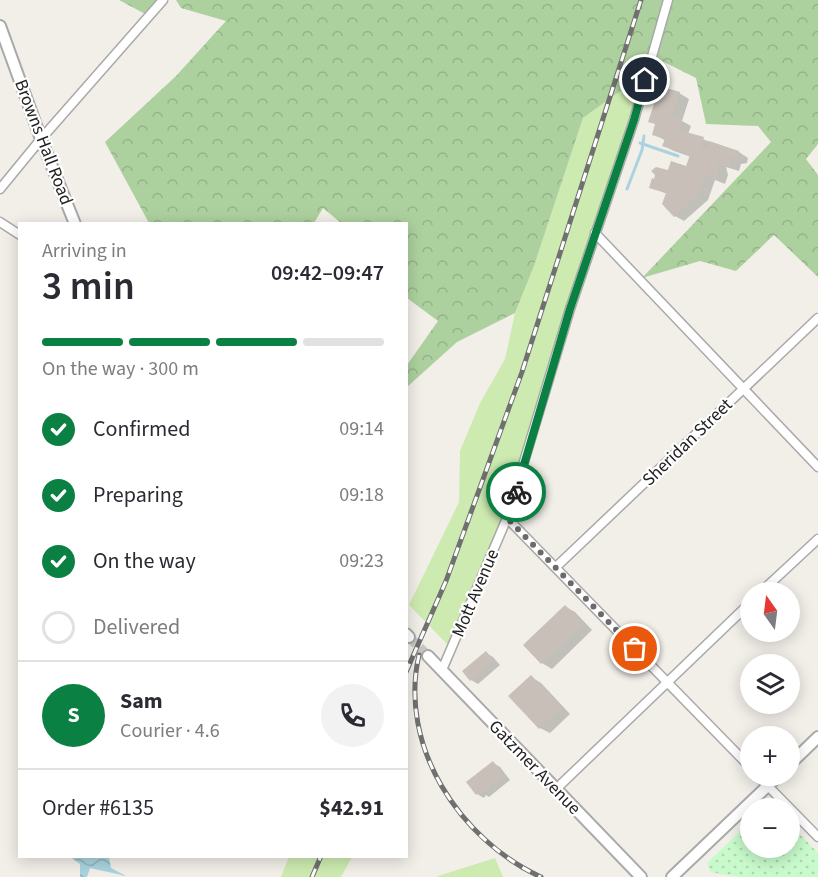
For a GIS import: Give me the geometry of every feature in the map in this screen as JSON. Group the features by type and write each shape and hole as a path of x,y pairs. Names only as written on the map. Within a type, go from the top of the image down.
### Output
{"street":[{"path":"0,189 163,0"},
{"name":"Mott Avenue","path":"442,670 507,518 570,309 634,120 668,0"},
{"name":"Browns Hall Road","path":"0,26 41,140 74,222"},
{"path":"0,222 18,234"},
{"path":"595,233 818,467"},
{"name":"Sheridan Street","path":"556,567 818,318"},
{"path":"507,518 740,757"},
{"path":"772,582 818,538"},
{"path":"556,789 740,613"},
{"name":"Gatzmer Avenue","path":"429,656 641,877"},
{"path":"800,754 818,737"},
{"path":"672,877 767,786"},
{"path":"769,786 818,837"}],"green space":[{"path":"119,0 163,0 149,16"},
{"path":"176,0 818,0 818,144 806,159 818,175 818,277 774,235 736,271 700,261 642,278 771,142 758,126 706,124 696,78 662,61 583,118 534,266 515,313 457,342 408,386 408,364 438,321 408,299 408,222 340,222 323,208 315,222 148,222 105,142 176,76 226,21 181,8"},
{"path":"647,72 505,520 448,645 409,605 459,502 460,451 480,403 505,359 515,313 534,266 583,118"},
{"path":"740,832 740,858 800,858 800,834 818,853 818,877 740,877 710,872 707,863"},
{"path":"288,858 351,858 341,877 281,877"},
{"path":"495,858 503,877 437,877 438,876"}],"water":[{"path":"71,858 109,858 111,868 126,876 90,868 87,877 80,877 80,864"}],"building":[{"path":"660,86 680,92 672,116 682,119 679,130 704,137 701,147 707,149 709,141 739,151 737,158 731,159 729,167 717,163 719,169 715,179 705,176 699,194 674,217 662,204 666,193 649,188 655,175 651,171 656,167 668,170 671,161 686,166 690,155 662,146 665,139 652,135 655,124 648,122"},
{"path":"565,605 584,624 541,664 523,645"},
{"path":"486,651 494,661 470,681 462,671"},
{"path":"531,675 562,708 539,729 508,696"},
{"path":"493,761 504,776 481,794 479,792 476,795 466,782"}],"waterway":[{"path":"627,189 642,150 644,136"},
{"path":"640,143 678,156"}],"tunnel":[{"path":"409,637 428,656"}],"railway":[{"path":"408,667 446,581 522,372 641,0"},
{"path":"419,655 415,689 418,723 427,755 442,786 461,814 485,840 512,861 541,877"},
{"path":"312,877 320,858"}],"way so far":[{"path":"516,492 507,518 635,649"}],"route":[{"path":"516,492 570,309 634,120 645,80"}]}
